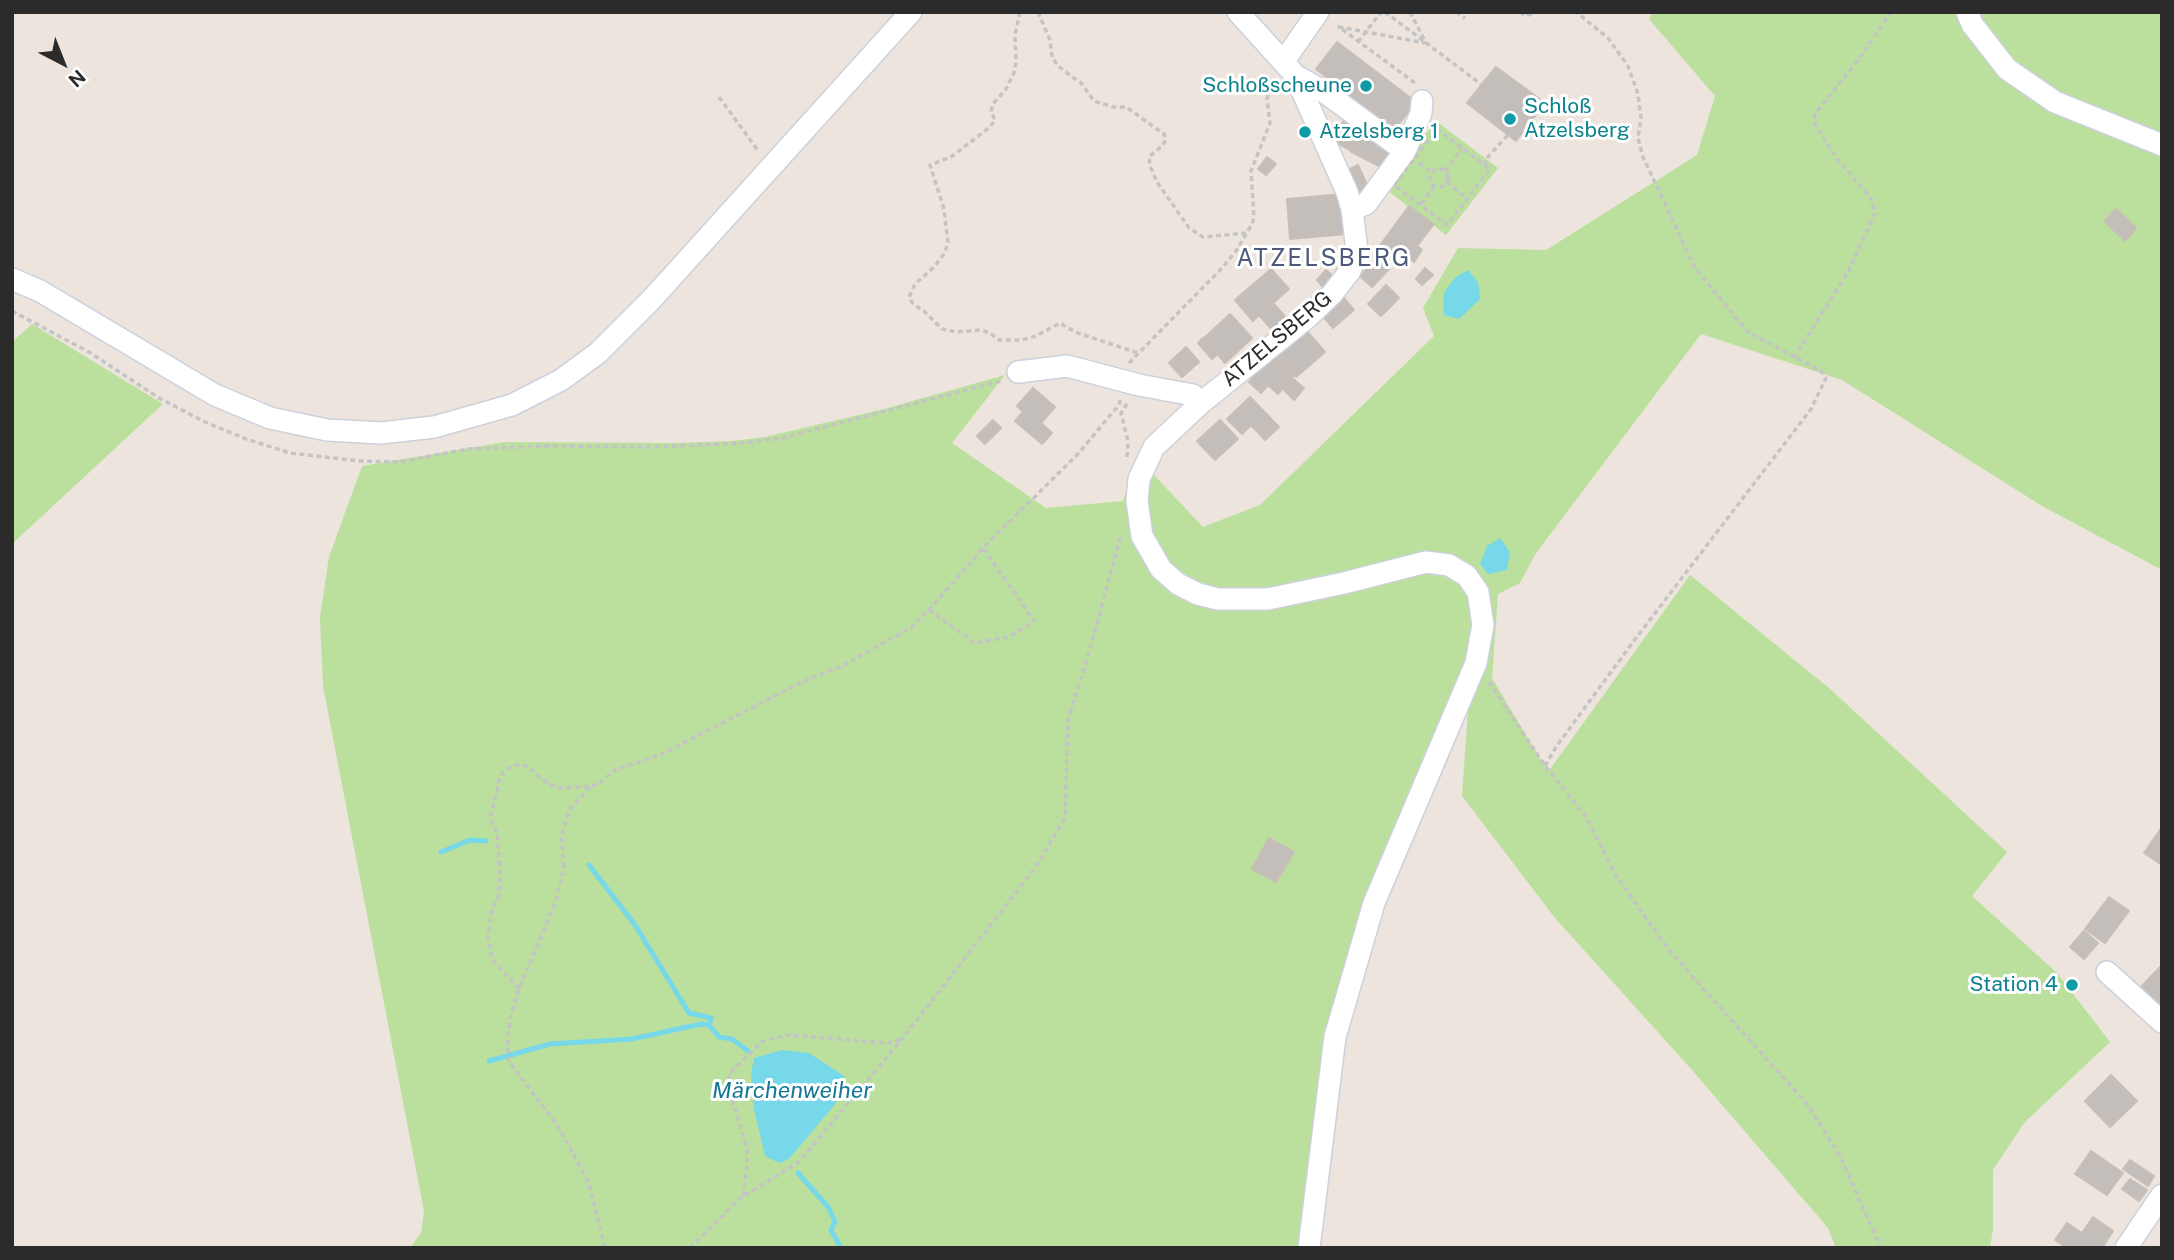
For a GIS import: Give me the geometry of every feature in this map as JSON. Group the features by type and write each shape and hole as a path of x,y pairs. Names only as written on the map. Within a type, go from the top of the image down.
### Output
{"street":[{"path":"12,279 40,290 215,395 270,418 327,430 381,433 434,428 512,405 561,380 598,353 651,300 911,12"},
{"name":"ATZELSBERG","path":"1238,12 1290,68 1352,209 1357,251 1350,271 1332,294 1308,317 1201,403 1154,447 1139,479 1137,501 1142,536 1161,569 1178,584 1218,600 1268,599 1426,562 1449,565 1467,576 1478,592 1483,625 1476,663"},
{"path":"1318,12 1290,68 1405,151"},
{"path":"1967,12 1972,24 2007,69 2055,102 2162,145"},
{"path":"1352,209 1366,204 1405,151 1421,113 1420,93"},
{"path":"1018,372 1067,366 1131,383 1193,395 1201,403"},
{"path":"1309,1248 1335,1037 1374,903 1476,663"},
{"path":"2107,972 2162,1022"},
{"path":"2126,1248 2162,1195"}],"path":[{"path":"1020,12 1015,35 1014,74 993,104 991,111 995,120 990,127 951,157 930,165 944,209 948,243 935,266 915,284 909,298 942,329 956,332 981,330 999,340 1022,340 1036,337 1060,323 1075,332 1138,353"},
{"path":"1038,12 1050,40 1052,57 1058,66 1082,84 1094,101 1113,107 1126,107 1164,134 1166,139 1163,145 1149,157 1150,166 1157,182 1189,228 1203,237 1246,233"},
{"path":"1358,43 1383,12 1482,85"},
{"path":"1410,12 1426,43"},
{"path":"1456,12 1465,18"},
{"path":"1520,12 1525,16 1536,12"},
{"path":"1545,766 1633,642 1811,409 1826,378 1821,371 1748,332 1695,268 1643,157 1638,138 1641,118 1638,94 1628,66 1608,38 1576,12"},
{"path":"1794,358 1849,270 1875,213 1871,198 1838,159 1815,125 1815,114 1859,59 1891,12"},
{"path":"1420,93 1339,27 1426,43"},
{"path":"1127,458 1128,441 1121,413 1131,383 1126,366 1201,292 1236,251 1246,233 1254,217 1251,171 1270,124 1267,99 1271,78 1290,68"},
{"path":"719,97 771,168"},
{"path":"1437,129 1462,148 1490,169 1447,225 1394,185 1437,129"},
{"path":"1485,166 1486,159 1508,135"},
{"path":"1445,171 1462,148"},
{"path":"1436,169 1445,171 1447,182 1443,187 1434,186 1430,181 1432,173 1436,169"},
{"path":"1447,182 1467,199"},
{"path":"1420,205 1434,186"},
{"path":"519,989 492,959 488,935 492,910 499,895 500,871 497,833 490,819 503,772 516,765 527,766 557,788 600,783 613,771 660,755 802,682 842,666 912,626 983,548 1077,455 1119,405 1131,383"},
{"path":"690,1248 742,1198 799,1163 902,1039 1035,869 1065,818 1068,719 1121,541 1121,529"},
{"path":"929,610 975,643 1009,637 1034,621 983,548"},
{"path":"1476,663 1545,766 1587,818 1615,874 1668,949 1807,1104 1839,1154 1881,1248"},
{"path":"591,786 569,810 561,837 564,867 555,901 519,989 511,1015 507,1046 509,1062 558,1126 589,1183 605,1248"},
{"path":"742,1198 747,1148 730,1093 729,1074 763,1041 788,1035 888,1043 902,1039"}],"green space":[{"path":"1653,12 2162,12 2162,570 2042,506 1842,380 1701,334 1536,553 1520,583 1498,594 1492,678 1548,772 1690,575 1829,688 2007,852 1972,896 2057,973 2110,1042 2024,1123 1993,1170 1993,1229 1990,1248 1836,1248 1828,1228 1692,1070 1555,918 1462,796 1468,710 1374,903 1335,1037 1313,1248 410,1248 421,1233 424,1211 323,686 320,617 329,557 362,466 505,442 675,443 765,437 884,409 1005,375 952,443 1046,508 1123,501 1138,458 1203,527 1260,505 1434,336 1423,308 1458,248 1546,250 1697,155 1715,96 1649,19"},
{"path":"1436,121 1498,168 1446,235 1384,188"},
{"path":"32,324 163,404 12,544 12,342"}],"water":[{"path":"1468,270 1478,282 1480,299 1459,319 1444,315 1445,291 1455,278"},
{"path":"1500,538 1510,552 1507,570 1488,574 1480,564 1487,546"},
{"name":"Märchenweiher","path":"782,1050 809,1053 844,1076 846,1091 789,1159 779,1163 765,1156 754,1109 751,1074 754,1058"}],"building":[{"name":"Schloßscheune","path":"1337,42 1416,102 1394,130 1375,115 1372,120 1357,109 1361,104 1316,69"},
{"name":"Schloß Atzelsberg","path":"1496,67 1545,103 1516,141 1467,103"},
{"path":"1347,114 1363,125 1350,150 1339,144 1336,136"},
{"path":"1360,130 1392,147 1381,167 1350,151"},
{"path":"1267,157 1276,164 1266,175 1258,169"},
{"path":"1358,165 1368,187 1357,192 1346,171"},
{"path":"1344,194 1347,234 1290,239 1287,199"},
{"path":"1409,206 1434,224 1417,246 1422,250 1414,262 1409,258 1403,267 1378,248"},
{"path":"2116,209 2136,228 2125,241 2104,221"},
{"path":"1378,257 1390,268 1372,287 1360,276"},
{"path":"1425,268 1433,275 1422,285 1416,279"},
{"path":"1271,269 1289,289 1273,303 1289,321 1275,333 1259,315 1253,321 1235,300"},
{"path":"1326,270 1334,277 1324,288 1317,280"},
{"path":"1386,285 1399,298 1381,316 1368,304"},
{"path":"1342,296 1354,310 1333,328 1321,314"},
{"path":"1230,314 1252,338 1225,363 1204,338"},
{"path":"1305,329 1325,352 1296,377 1276,354"},
{"path":"1203,338 1218,354 1212,359 1198,343"},
{"path":"1186,347 1199,362 1182,377 1169,363"},
{"path":"1273,354 1294,375 1278,394 1268,385 1261,393 1249,382"},
{"path":"1292,378 1304,388 1294,400 1283,389"},
{"path":"1033,388 1055,407 1041,423 1052,433 1042,444 1015,421 1023,412 1017,406"},
{"path":"1250,397 1279,427 1265,440 1251,425 1242,434 1227,419"},
{"path":"993,420 1001,428 985,444 977,436"},
{"path":"1220,420 1238,439 1215,460 1197,441"},
{"path":"2162,827 2162,865 2144,853"},
{"path":"1269,838 1294,852 1276,882 1252,869"},
{"path":"2109,897 2129,911 2105,943 2085,929"},
{"path":"2084,931 2098,943 2084,959 2070,947"},
{"path":"2162,965 2162,1011 2138,990"},
{"path":"2111,1075 2137,1101 2110,1127 2085,1101"},
{"path":"2091,1151 2123,1173 2107,1195 2075,1174"},
{"path":"2130,1160 2154,1176 2148,1186 2123,1169"},
{"path":"2130,1179 2147,1190 2139,1201 2122,1189"},
{"path":"2093,1217 2113,1231 2102,1248 2067,1248 2055,1240 2067,1223 2082,1233"}],"waterway":[{"path":"441,852 470,840 486,841"},
{"path":"589,865 635,925 689,1013 711,1018 709,1025"},
{"path":"489,1061 550,1044 632,1039 701,1024 709,1025 719,1037 732,1039 748,1051"},
{"path":"798,1173 828,1207 835,1221 831,1230 841,1248"}],"place":[{"name":"Schloßscheune","path":"1366,86"},
{"name":"Schloß Atzelsberg","path":"1510,119"},
{"name":"Atzelsberg 1","path":"1305,132"},
{"name":"Station 4","path":"2072,985"}],"district":[{"name":"ATZELSBERG","path":"1324,259"}]}
